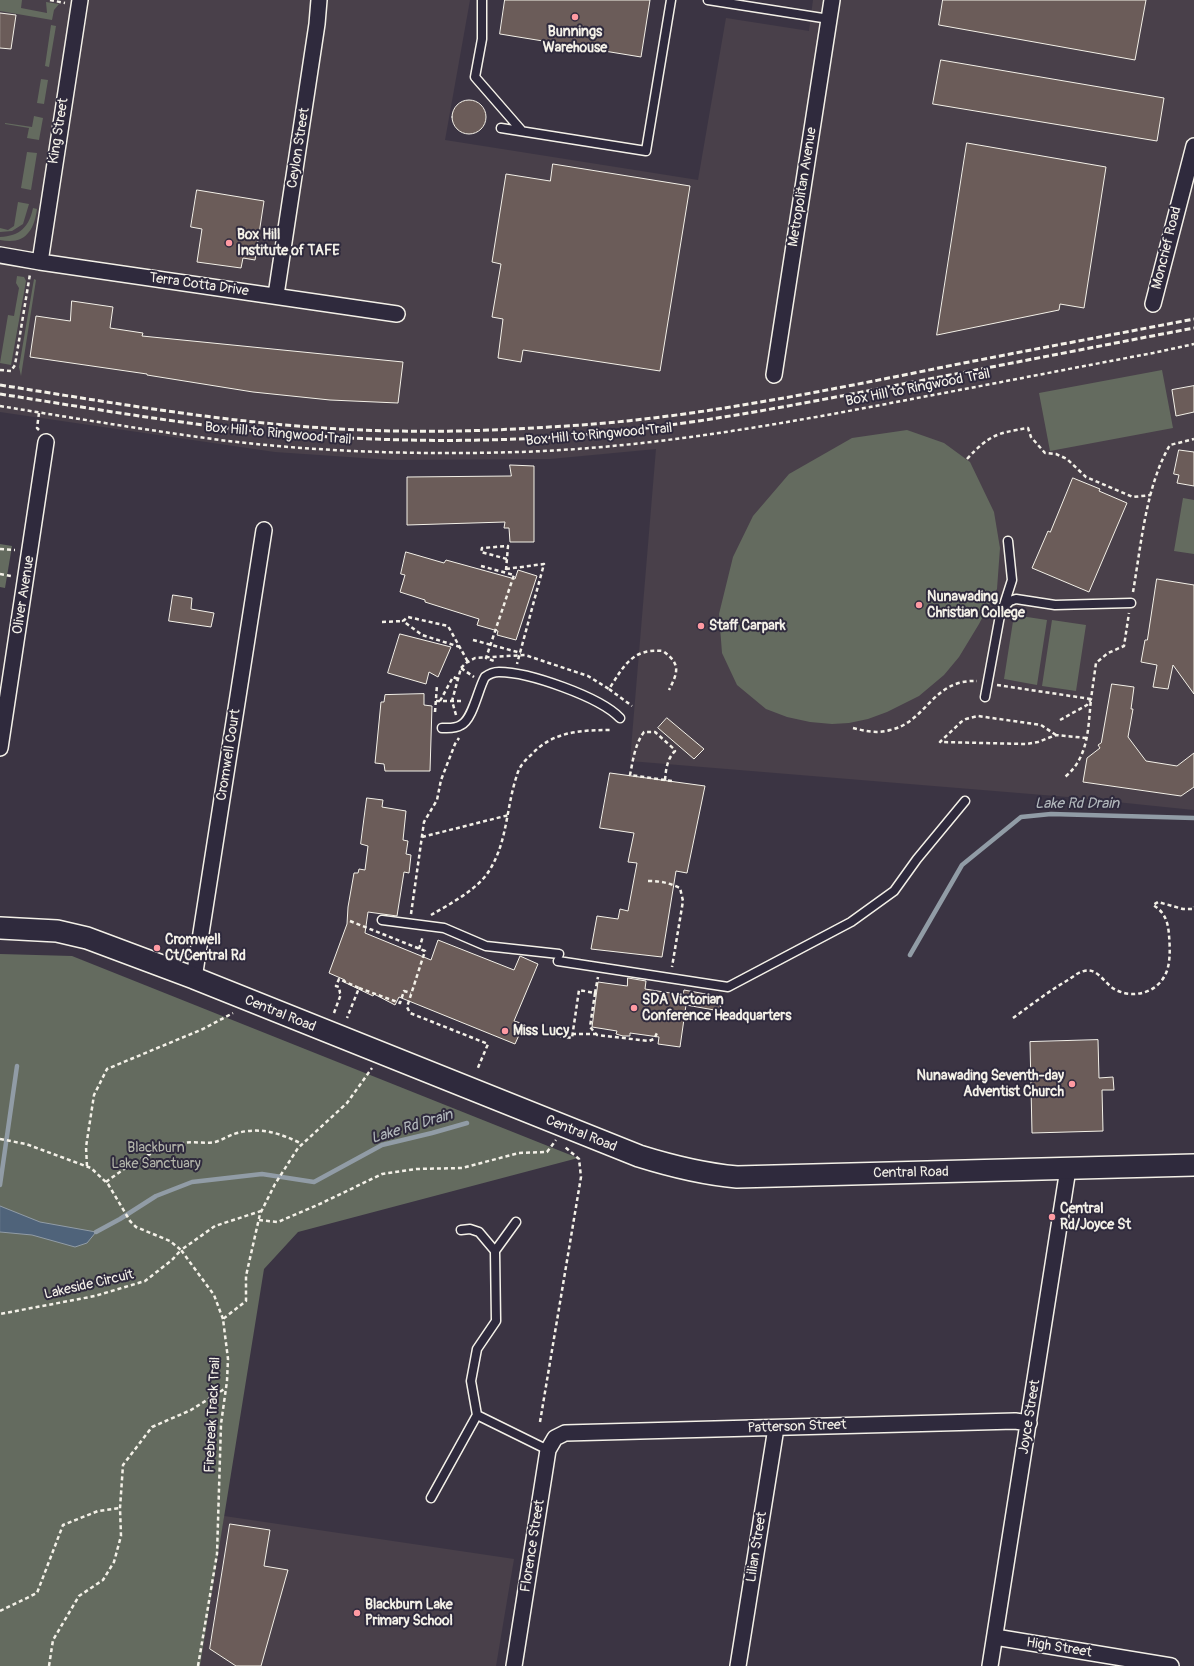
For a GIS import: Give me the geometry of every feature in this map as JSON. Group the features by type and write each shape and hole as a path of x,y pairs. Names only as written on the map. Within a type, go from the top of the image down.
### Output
{"street":[{"name":"Ceylon Street","path":"276,295 317,24 319,0"},
{"name":"Metropolitan Avenue","path":"774,375 832,0"},
{"name":"King Street","path":"36,261 73,2"},
{"name":"Moncrief Road","path":"1153,304 1194,146"},
{"name":"Terra Cotta Drive","path":"0,255 397,314"},
{"name":"Oliver Avenue","path":"0,748 46,442"},
{"name":"Cromwell Court","path":"194,978 264,530"},
{"name":"Central Road","path":"0,928 57,931 87,938 194,978 376,1052 559,1133 677,1167 713,1175 737,1177 1194,1165"},
{"name":"Joyce Street","path":"990,1666 1068,1168"},
{"name":"Patterson Street","path":"548,1450 555,1438 565,1433 1015,1421 1029,1423"},
{"name":"Lilian Street","path":"738,1666 776,1428"},
{"name":"Florence Street","path":"514,1666 548,1450"},
{"name":"High Street","path":"995,1637 1171,1666"}],"lane":[{"path":"482,0 482,39 475,77 522,131"},
{"path":"501,128 646,151 671,0"},
{"path":"708,0 829,19"},
{"path":"985,697 1001,610 1004,606 1012,580 1008,541"},
{"path":"1004,606 1010,601 1016,599 1055,605 1131,603"},
{"path":"442,728 452,728 460,726 464,723 485,677 498,672 521,675 568,689 613,710 620,718"},
{"path":"382,920 444,928 478,944 559,958 599,968 728,987 851,922 894,891 917,859 965,801"},
{"path":"431,1498 477,1415 471,1381 477,1349 496,1321 495,1251 516,1222"},
{"path":"462,1230 470,1229 479,1232 495,1251"},
{"path":"477,1415 548,1450"}],"path":[{"path":"50,0 73,2"},
{"path":"0,370 11,371 15,365 36,261"},
{"name":"Box Hill to Ringwood Trail","path":"0,406 221,440 321,449 395,453 544,451 689,438 756,428 1194,344"},
{"path":"967,459 976,449 993,435 1028,428 1031,437 1045,453 1062,456 1072,463 1086,477 1133,498 1151,495"},
{"path":"1065,776 1080,760 1086,738 1096,663 1108,653 1124,646 1151,495 1163,456 1170,445 1194,439"},
{"path":"506,570 507,560 508,546 482,548 481,552 507,560"},
{"path":"481,566 506,570 544,564 519,654"},
{"path":"487,657 514,575 506,570"},
{"path":"403,621 408,616 448,626 468,662"},
{"path":"382,622 403,621 422,635 460,647"},
{"path":"473,640 525,655 588,676 632,706"},
{"path":"609,689 625,665 632,658 654,650 663,651 676,663 677,671 669,690"},
{"path":"452,701 461,668 468,662 475,658 519,654"},
{"path":"487,657 486,658 501,662"},
{"path":"461,668 481,683"},
{"path":"440,701 453,677 458,679"},
{"path":"853,728 876,732 897,728 912,720 935,696 948,687 969,681 1091,699"},
{"path":"435,712 438,685"},
{"path":"1060,720 1087,705 1091,699"},
{"path":"436,701 474,701"},
{"path":"1056,735 1041,725 978,716 961,722 940,742 1026,744 1038,742 1056,735 1086,738"},
{"path":"460,726 464,733 455,744 441,780 437,800 424,822 411,915 428,917 447,906 482,880 490,870 506,831 517,773 525,760 537,748 550,739 562,734 586,730 612,730"},
{"path":"665,780 666,765 670,756 675,751 655,732 644,732 635,750 630,775 665,780 672,780"},
{"path":"422,837 509,815"},
{"path":"648,881 668,882 680,888 682,893 683,901 670,978"},
{"path":"1013,1018 1059,985 1082,971 1089,969 1114,989 1126,994 1144,993 1155,987 1164,977 1169,959 1170,940 1165,916 1153,905 1158,902 1183,909 1192,909 1194,907"},
{"path":"419,949 428,917"},
{"path":"350,921 425,951 407,1007 410,1014 488,1044 477,1070"},
{"path":"597,1035 590,1027 599,968"},
{"path":"334,1013 342,994 340,993 339,987 336,986 339,980 400,1003 404,991 411,993"},
{"path":"347,1018 359,988"},
{"path":"546,1034 572,1038 579,990 595,993"},
{"path":"87,1166 86,1147 94,1095 108,1068 203,1029 233,1012 242,998"},
{"path":"572,1034 597,1035 649,1041 654,1039 657,1033"},
{"path":"223,1319 246,1302 246,1276 259,1220 275,1184 290,1159 302,1144 347,1103 372,1068 376,1052"},
{"path":"106,1182 135,1162 171,1145 188,1142 214,1142 245,1131 269,1131 302,1144"},
{"path":"259,1220 278,1222 322,1204 382,1174 416,1168 462,1168 519,1153 546,1152 559,1133 579,1159 581,1177 540,1422"},
{"path":"1,1139 26,1144 87,1166 96,1172 106,1182 130,1221 136,1227 170,1241 181,1250"},
{"name":"Lakeside Circuit","path":"0,1314 96,1296 146,1281 172,1260 181,1250 215,1226 262,1211"},
{"name":"Firebreak Track Trail","path":"181,1250 214,1295 223,1319 228,1358 221,1424 217,1554 198,1666"},
{"path":"49,1666 53,1640 79,1596 103,1580 114,1562 121,1536 120,1508 123,1465 152,1427 191,1410 226,1388"},
{"path":"0,1610 37,1594 63,1525 98,1511 120,1508"}],"shaded area":[{"path":"0,0 470,0 445,140 698,180 726,18 809,31 813,0 1194,0 1194,810 1068,797 630,761 656,449 550,459 393,460 275,452 0,412"},
{"name":"Blackburn Lake Primary School","path":"224,1516 514,1559 496,1666 200,1666"}],"green space":[{"path":"0,0 22,0 21,8 47,13 46,2 59,4 54,10 52,20 0,11"},
{"path":"51,25 56,26 49,67 45,66"},
{"path":"41,79 48,80 44,104 37,103"},
{"path":"34,116 43,118 39,140 27,138 29,128 5,124 32,127"},
{"path":"27,152 37,153 31,190 21,188"},
{"path":"18,202 29,204 23,224 12,231 0,232 0,228 8,230 14,226"},
{"path":"33,208 37,209 36,217 31,230 27,235 16,240 0,240 0,237 13,235 22,229 29,220"},
{"path":"17,276 24,277 26,281 11,365 0,363 8,315 14,316 19,288 16,283"},
{"path":"34,279 36,280 21,376 19,367"},
{"path":"1162,370 1173,428 1050,451 1039,393"},
{"path":"907,430 944,443 970,462 994,512 1000,548 997,589 979,624 959,657 944,675 919,696 887,712 868,719 849,723 832,724 810,722 787,717 766,709 737,685 722,653 719,614 733,557 753,516 789,474 852,438"},
{"path":"1183,498 1194,500 1194,554 1174,551"},
{"path":"0,544 12,546 5,588 0,587"},
{"path":"1014,615 1047,620 1037,685 1004,679"},
{"path":"1052,620 1086,625 1076,691 1042,686"},
{"name":"Blackburn Lake Sanctuary","path":"0,954 72,956 578,1158 298,1232 264,1269 200,1666 0,1666"}],"water":[{"path":"0,1206 40,1222 96,1232 87,1243 75,1247 32,1235 0,1232"}],"building":[{"name":"Bunnings Warehouse","path":"505,0 650,0 641,57 500,34"},
{"path":"943,0 1146,0 1135,60 939,25"},
{"path":"0,13 16,15 11,49 0,48"},
{"path":"941,60 1164,98 1157,141 933,104"},
{"path":"469,100 481,105 486,117 481,129 469,134 457,129 452,117 457,105"},
{"path":"967,143 1106,167 1084,308 1060,304 1059,310 937,335"},
{"path":"553,164 690,186 660,371 523,350 521,362 498,358 503,319 492,317 501,264 492,262 506,174 550,181"},
{"name":"Box Hill Institute of TAFE","path":"197,190 264,201 255,260 243,258 241,268 197,262 202,229 191,227"},
{"path":"72,301 113,307 110,328 143,333 142,336 403,362 398,403 330,400 253,392 147,374 30,357 36,316 70,321"},
{"path":"1194,386 1194,412 1176,416 1172,390"},
{"path":"1179,450 1194,452 1194,486 1177,483 1179,475 1174,474"},
{"path":"510,465 534,466 534,542 510,542 509,528 504,528 505,522 407,525 407,477 511,476"},
{"path":"1073,478 1100,489 1099,491 1127,503 1089,592 1032,568 1048,531 1050,532"},
{"path":"406,552 444,563 446,560 515,579 518,570 537,576 516,640 497,635 498,631 477,625 479,619 425,602 425,600 400,592 405,575 401,574"},
{"path":"1157,579 1194,585 1194,694 1173,665 1168,689 1153,687 1157,665 1141,662 1145,640 1147,640"},
{"path":"173,595 192,598 191,609 214,613 211,627 169,621"},
{"path":"400,634 451,647 438,677 429,672 426,684 388,673"},
{"path":"1112,684 1134,687 1131,709 1133,709 1128,737 1146,761 1177,766 1194,753 1194,787 1181,796 1083,782 1087,758 1100,748 1098,745 1101,743"},
{"path":"424,694 424,705 432,706 430,771 385,771 384,764 375,763 381,702 384,702 385,695"},
{"path":"667,718 704,749 694,759 658,728"},
{"path":"610,773 705,786 687,873 676,871 662,957 591,949 597,916 618,919 620,909 628,911 637,863 628,862 634,833 600,828"},
{"path":"367,798 383,800 382,807 406,811 403,840 408,841 406,854 411,855 409,873 404,872 397,916 368,912 365,933 431,960 438,940 514,970 520,956 538,964 514,1021 524,1024 515,1044 399,997 395,1005 374,994 373,996 344,982 345,980 329,973 347,924 348,907 354,873 358,873 359,869 365,870 368,846 361,844"},
{"name":"SDA Victorian Conference Headquarters","path":"628,978 646,981 645,989 683,995 684,990 722,997 720,1011 686,1005 680,1047 658,1044 659,1037 630,1033 630,1036 623,1036 616,1034 617,1031 592,1027 598,982 627,986"},
{"name":"Nunawading Seventh-day Adventist Church","path":"1098,1040 1099,1078 1113,1077 1114,1090 1102,1090 1103,1131 1032,1133 1030,1042"},
{"path":"230,1524 270,1530 264,1566 288,1570 261,1666 236,1666 210,1649"}],"waterway":[{"name":"Lake Rd Drain","path":"910,955 962,865 1021,817 1051,814 1194,818"},
{"path":"0,1185 17,1066"},
{"name":"Lake Rd Drain","path":"96,1232 120,1219 156,1196 192,1182 262,1174 314,1182 382,1145 467,1123"}],"railway":[{"path":"0,385 202,416 284,425 352,430 408,431 521,429 595,424 687,414 732,407 823,391 1194,319"},
{"path":"0,394 114,412 228,428 269,432 391,440 473,440 555,437 644,428 732,416 1194,328"}],"place":[{"name":"Bunnings Warehouse","path":"575,17"},
{"name":"Box Hill Institute of TAFE","path":"229,243"},
{"name":"Nunawading Christian College","path":"919,605"},
{"name":"Staff Carpark","path":"701,626"},
{"name":"Cromwell Ct/Central Rd","path":"157,948"},
{"name":"SDA Victorian Conference Headquarters","path":"634,1008"},
{"name":"Miss Lucy","path":"505,1031"},
{"name":"Nunawading Seventh-day Adventist Church","path":"1072,1084"},
{"name":"Central Rd/Joyce St","path":"1052,1217"},
{"name":"Blackburn Lake Primary School","path":"357,1613"}]}
